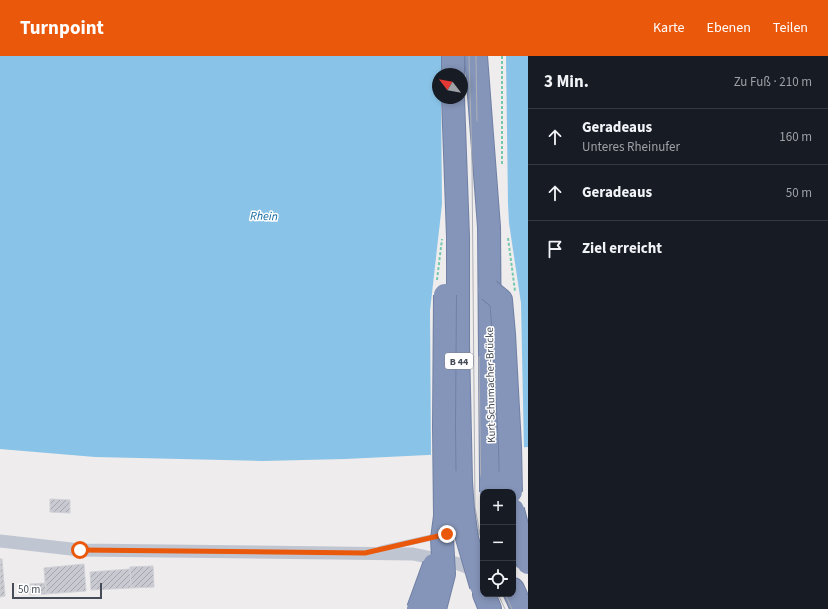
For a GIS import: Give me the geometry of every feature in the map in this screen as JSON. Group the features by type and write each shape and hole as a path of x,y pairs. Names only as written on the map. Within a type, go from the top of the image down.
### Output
{"highway":[{"path":"453,56 453,68"},
{"name":"Kurt-Schumacher-Brücke","path":"476,56 489,227 491,486"},
{"name":"B 44","path":"453,104 458,240 460,428 463,510 467,538 480,583"},
{"path":"418,609 430,578 442,539 445,516 445,294 448,271 458,240"},
{"path":"489,290 501,300 504,334 511,489"},
{"path":"516,522 528,563"},
{"path":"435,609 444,574 442,539"},
{"path":"516,595 522,609"},
{"name":"B 44","path":"485,597 490,609"}],"street":[{"path":"0,541 80,550 413,554 456,563 480,573"},
{"path":"516,589 528,592"}],"lane":[{"path":"516,532 528,531"},
{"path":"365,553 447,534 480,532"}],"path":[{"path":"502,56 502,173"},
{"path":"507,232 508,238"}],"water":[{"name":"Rhein","path":"0,56 528,56 528,447 428,455 262,461 95,457 0,449"}],"pier":[{"path":"441,56 506,56 508,204 509,223 521,303 524,450 431,457 430,311 442,204 441,104 468,104 468,68 441,68"}],"building":[{"path":"50,499 70,500 70,513 50,512"},
{"path":"0,559 2,559 5,596 0,597"},
{"path":"84,564 86,591 46,594 44,568"},
{"path":"153,566 154,587 131,588 130,567"},
{"path":"130,569 131,588 91,590 90,572"},
{"path":"46,583 46,594 30,595 30,584"}],"tram line":[{"path":"469,56 472,163 475,507 480,534"},
{"path":"476,56 477,121"},
{"path":"479,357 481,489"},
{"path":"499,597 505,609"},
{"path":"506,597 512,609"}],"route":[{"path":"80,550 365,553 447,534"}]}
